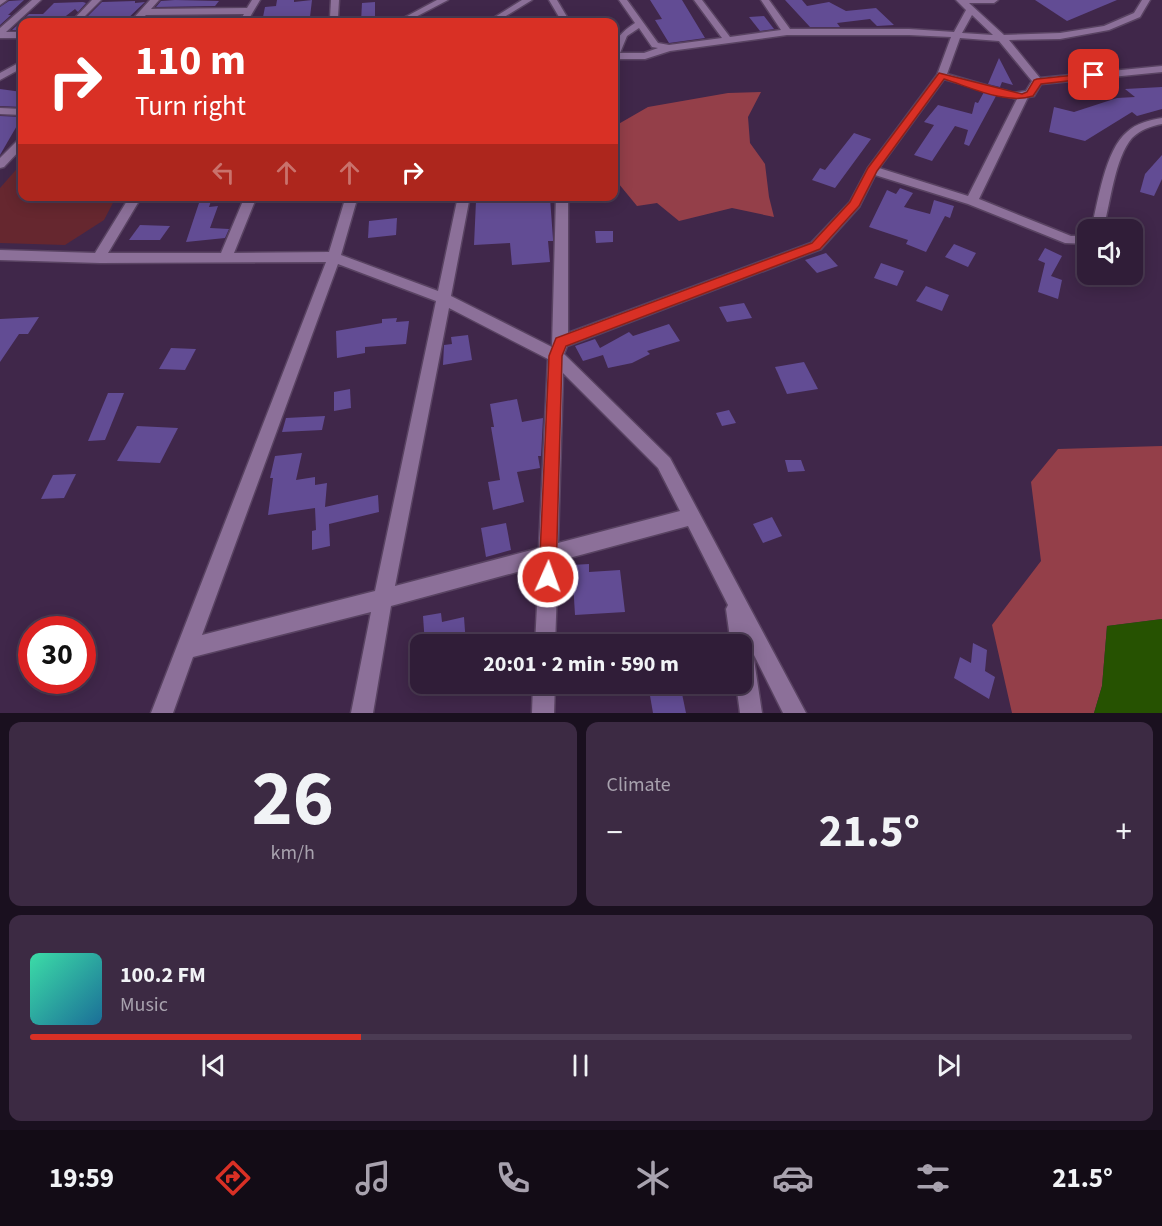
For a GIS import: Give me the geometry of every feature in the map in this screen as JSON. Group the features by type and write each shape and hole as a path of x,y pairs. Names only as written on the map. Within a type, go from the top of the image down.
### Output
{"street":[{"path":"0,34 37,0"},
{"path":"79,18 97,0"},
{"path":"138,18 155,0"},
{"path":"246,18 256,0"},
{"path":"334,18 335,0"},
{"path":"408,18 444,0"},
{"path":"498,18 528,0"},
{"path":"553,0 564,18"},
{"path":"623,0 655,45 669,48"},
{"path":"698,0 727,39"},
{"path":"765,0 787,32"},
{"path":"960,1 994,0"},
{"path":"618,56 645,56 669,48 787,32 909,32 1002,38 1060,36 1107,28 1137,15 1146,0"},
{"path":"960,1 1002,38 1037,81"},
{"path":"144,12 250,11"},
{"path":"558,349 816,246 855,204 872,170 942,75 956,36 970,11"},
{"path":"170,18 175,12"},
{"path":"618,47 623,35 639,24"},
{"path":"0,34 18,35"},
{"path":"0,76 18,66"},
{"path":"1037,81 1162,69"},
{"path":"942,75 1023,97 1030,94 1037,81"},
{"path":"972,201 1023,97"},
{"path":"0,111 18,111"},
{"path":"1100,219 1115,162 1127,136 1147,123 1162,121"},
{"path":"0,165 18,146"},
{"path":"872,170 972,201 1070,240 1077,240"},
{"path":"100,258 106,243 133,201"},
{"path":"226,257 249,201"},
{"path":"162,713 334,257 351,201"},
{"path":"362,713 463,201"},
{"path":"545,634 562,201"},
{"path":"0,255 100,258 334,257 444,299 558,349 664,463 795,713"},
{"path":"186,649 693,516"},
{"path":"734,596 751,713"},
{"path":"543,713 544,694"}],"shaded area":[{"path":"761,92 748,117 750,143 765,164 774,217 732,208 679,221 657,203 637,206 618,183 618,124 648,107 728,93"},
{"path":"18,168 18,201 114,201 104,220 65,245 0,243 0,188"},
{"path":"1162,446 1162,619 1107,626 1102,686 1094,713 1012,713 992,625 1041,561 1031,482 1058,449"},
{"path":"1162,619 1162,713 1094,713 1102,686 1107,626"}],"building":[{"path":"24,0 0,25 0,7 9,1"},
{"path":"277,0 294,0 294,2 312,0 310,17 263,18 265,7 276,6"},
{"path":"650,0 682,0 705,38 669,43 655,20 662,19"},
{"path":"785,0 802,0 807,6 829,2 846,11 876,8 894,25 877,26 870,19 837,23 840,27 810,27"},
{"path":"1035,0 1117,0 1067,21"},
{"path":"161,1 219,1 215,6 156,7"},
{"path":"102,2 145,2 128,18 86,18"},
{"path":"375,2 375,18 361,18 362,3"},
{"path":"54,3 86,3 78,12 75,9 63,18 25,18 29,14 43,14"},
{"path":"764,16 774,29 760,31 749,17"},
{"path":"999,58 1013,85 1002,82 1000,87 988,84"},
{"path":"1162,87 1162,109 1137,116 1132,112 1085,141 1049,132 1054,107 1074,112 1117,98 1135,97 1125,89"},
{"path":"0,89 18,91 18,107 0,106"},
{"path":"984,92 996,96 969,146 964,144 968,130 955,126 932,161 914,155 934,125 924,122 938,105 972,114 975,102 978,103"},
{"path":"0,116 18,117 18,124 0,155"},
{"path":"854,133 871,139 835,188 812,180 820,168 825,170"},
{"path":"1162,155 1162,179 1154,196 1140,192 1145,174"},
{"path":"900,188 913,193 904,207 930,214 934,200 954,206 950,218 945,216 926,252 906,244 908,240 869,227 887,190 896,194"},
{"path":"200,201 211,201 209,207 218,206 210,228 229,229 225,238 186,242"},
{"path":"476,201 550,201 553,241 548,241 550,262 512,265 510,243 474,245"},
{"path":"397,218 396,235 368,238 369,221"},
{"path":"140,225 170,226 160,240 129,240"},
{"path":"595,231 613,231 613,242 596,243"},
{"path":"954,244 976,253 968,267 945,257"},
{"path":"1045,248 1062,256 1051,276 1062,280 1058,299 1038,292 1045,263 1038,260"},
{"path":"826,253 838,266 817,273 805,260"},
{"path":"881,263 904,271 897,286 874,278"},
{"path":"926,286 949,295 942,311 916,301"},
{"path":"744,303 752,318 727,322 719,307"},
{"path":"39,317 28,334 19,334 0,362 0,319"},
{"path":"397,318 396,322 409,321 406,344 365,347 365,353 337,358 336,331 382,323 382,319"},
{"path":"669,324 680,341 647,351 650,354 632,363 608,368 603,355 583,361 575,346 595,339 600,348 629,332 633,336"},
{"path":"468,335 472,360 443,365 444,345 452,344 451,337"},
{"path":"171,348 196,349 185,370 159,369"},
{"path":"804,362 818,389 787,394 775,367"},
{"path":"350,389 351,408 334,411 334,392"},
{"path":"108,393 124,393 105,440 88,441"},
{"path":"517,399 522,422 543,418 541,456 538,456 540,468 517,472 524,502 493,510 488,482 500,480 491,427 494,427 490,404"},
{"path":"729,410 736,423 722,426 716,413"},
{"path":"325,416 322,430 282,432 286,418"},
{"path":"137,426 178,428 160,463 117,461"},
{"path":"302,453 296,480 315,477 315,485 327,483 325,507 378,495 379,512 329,524 330,546 312,550 312,531 316,530 315,508 268,515 273,478 270,478 275,456"},
{"path":"785,460 801,460 805,471 788,472"},
{"path":"76,474 64,498 41,499 53,475"},
{"path":"772,517 782,536 763,543 753,524"},
{"path":"506,523 511,550 486,557 481,528"},
{"path":"589,564 589,572 620,570 625,612 575,615 572,565"},
{"path":"441,613 442,622 464,617 465,634 424,634 423,616"},
{"path":"973,643 987,650 985,671 995,677 989,699 954,678 960,657 971,663"},
{"path":"650,694 682,694 686,713 653,713"}],"route":[{"path":"548,577 555,356 561,342 816,246 855,204 872,170 942,75 1023,97 1030,94 1037,81 1094,75"}]}
